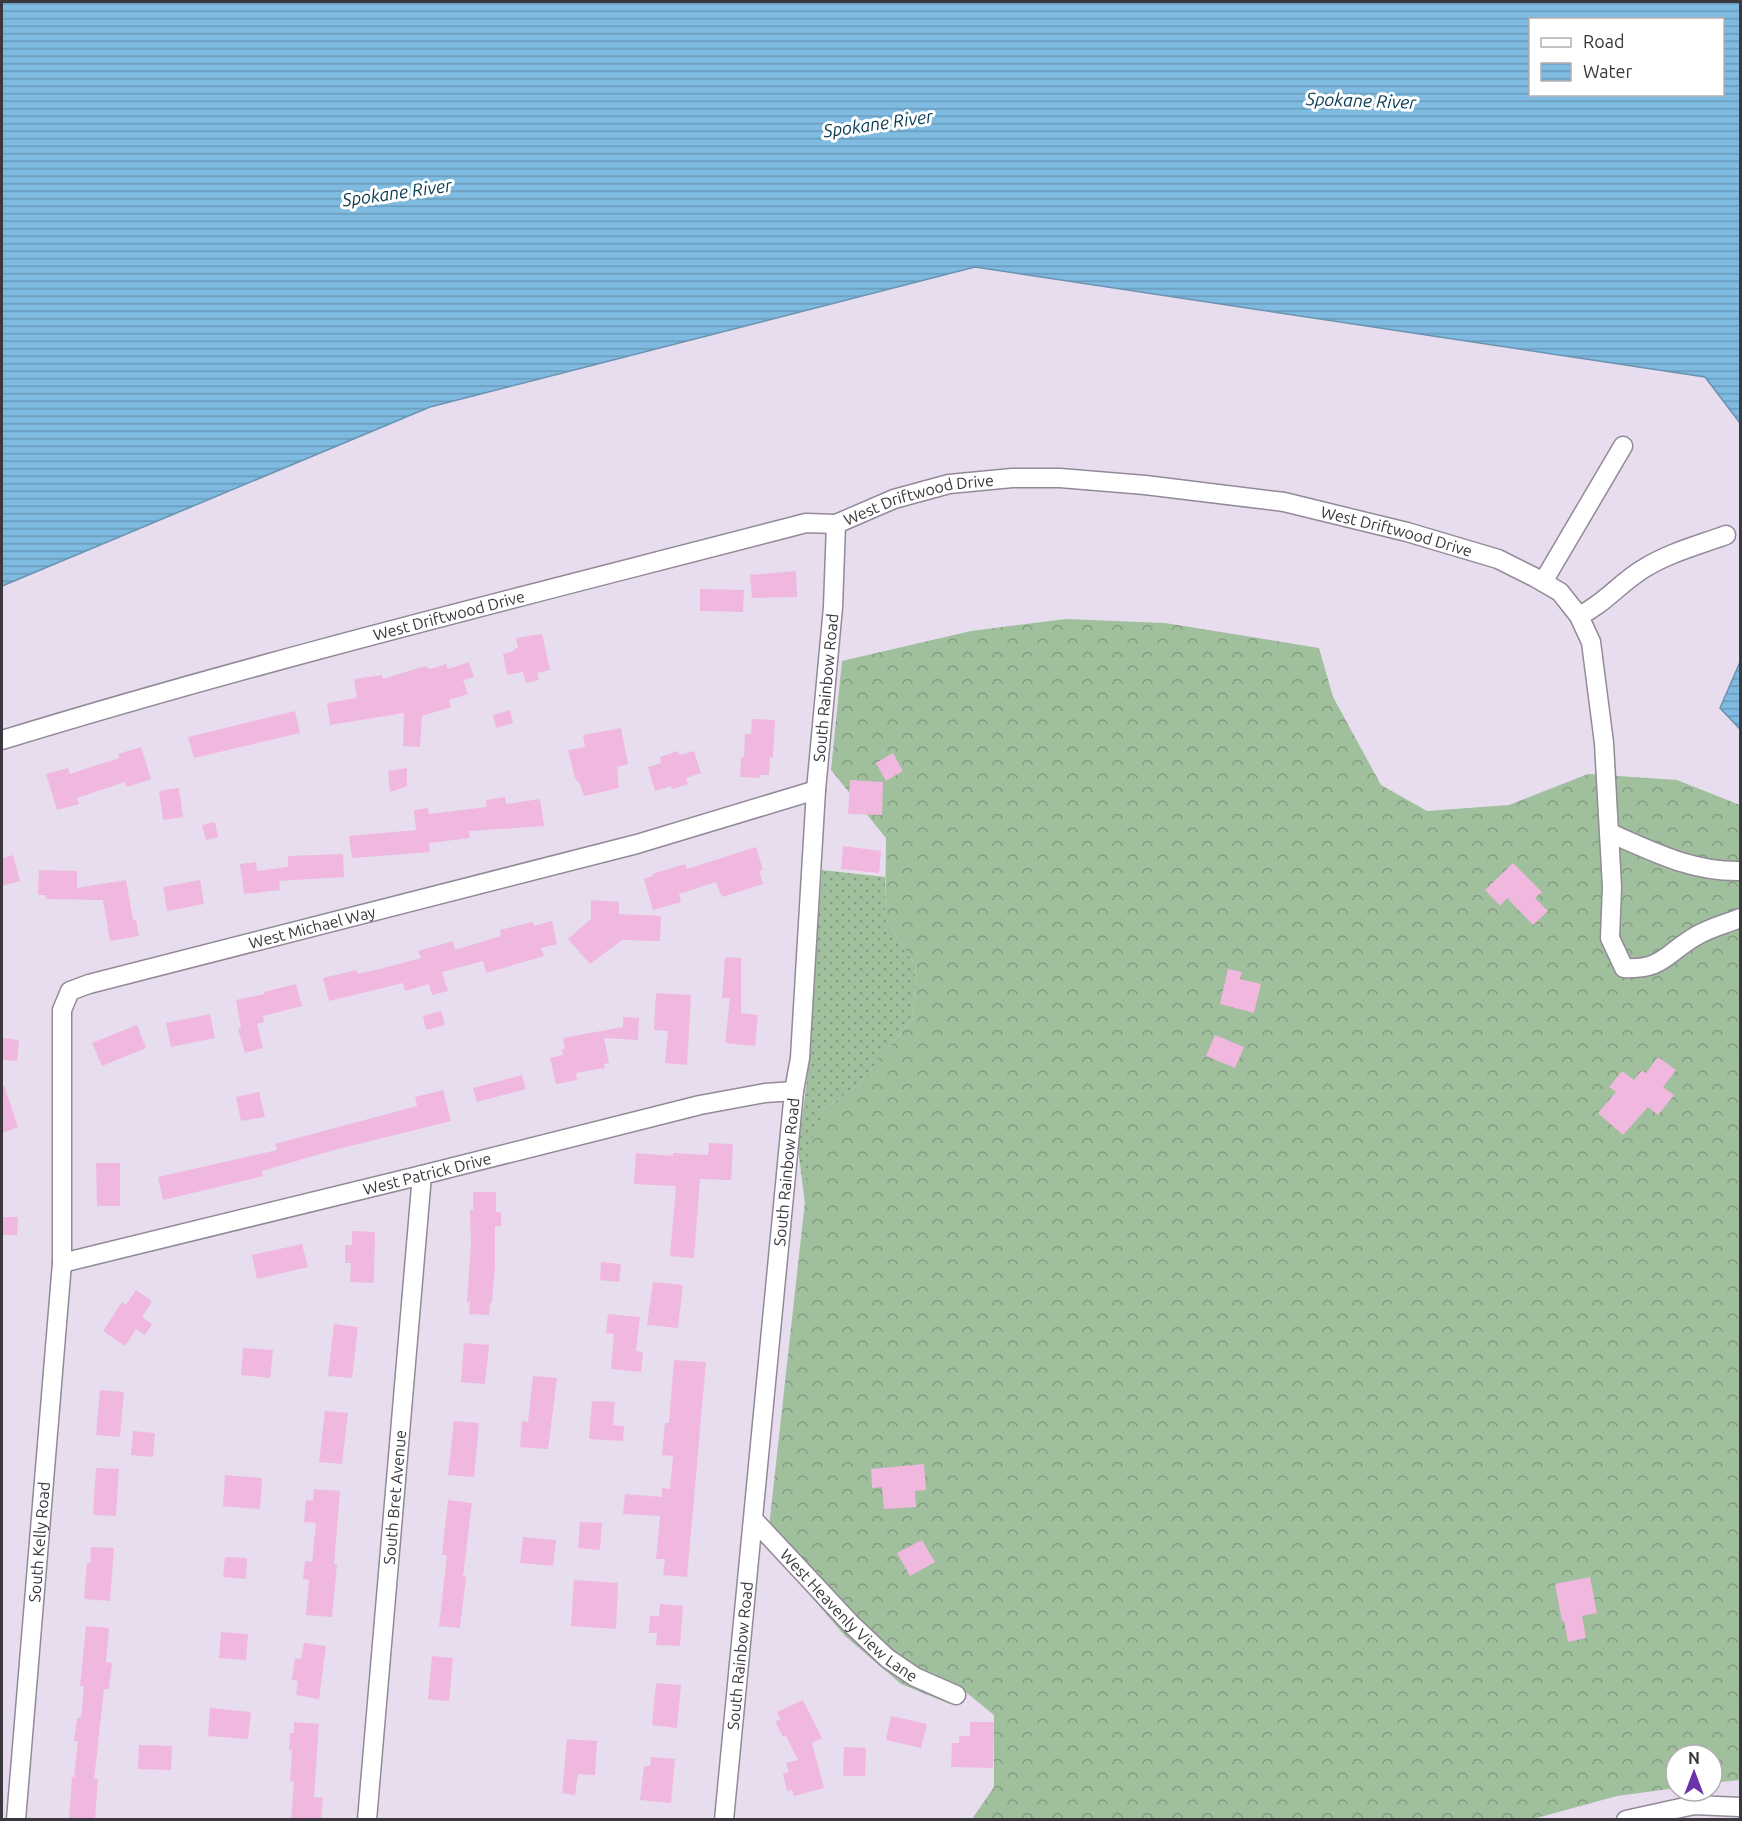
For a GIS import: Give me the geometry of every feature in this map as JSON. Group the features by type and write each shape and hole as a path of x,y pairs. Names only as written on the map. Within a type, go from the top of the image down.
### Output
{"street":[{"path":"1543,582 1623,446"},
{"name":"West Driftwood Drive","path":"2,740 175,689 445,615 806,523 836,524 894,499 949,484 1012,478 1060,478 1145,485 1284,502 1384,526 1498,559 1560,592 1579,616 1591,642 1604,744 1610,833 1612,887 1610,938 1624,968 1642,969 1659,964 1697,935 1740,918"},
{"name":"South Rainbow Road","path":"724,1820 794,1091 800,1058 816,789 834,607 836,524"},
{"path":"1579,616 1605,601 1643,569 1726,535"},
{"name":"West Michael Way","path":"62,1263 62,1010 70,991 89,984 637,844 816,789"},
{"path":"1610,833 1693,867 1718,872 1740,871"},
{"name":"West Patrick Drive","path":"62,1263 422,1176 700,1105 765,1093 794,1091"},
{"name":"South Bret Avenue","path":"367,1820 422,1176"},
{"name":"South Kelly Road","path":"16,1820 62,1263"},
{"name":"West Heavenly View Lane","path":"754,1520 849,1623 887,1658 915,1677 956,1695"},
{"path":"1626,1820 1694,1805 1740,1807"}],"green space":[{"path":"1066,619 1165,623 1319,648 1333,697 1381,785 1427,811 1509,805 1588,774 1677,780 1740,805 1740,1780 1724,1782 1724,1743 1664,1743 1664,1790 1617,1796 1533,1819 972,1819 994,1787 994,1715 957,1685 950,1704 901,1684 845,1636 767,1545 812,1138 826,1108 859,1084 913,1018 916,966 885,919 886,838 831,770 842,661 971,631"},
{"path":"822,870 885,877 885,919 916,966 913,1018 859,1084 826,1108 805,1204 798,1148 807,1080"}],"water":[{"name":"Spokane River","path":"2,2 1740,2 1740,423 1705,377 975,267 430,407 2,586"},
{"path":"1740,662 1740,729 1720,708"}],"building":[{"path":"796,571 797,597 752,598 750,575"},
{"path":"700,589 744,590 743,612 700,611"},
{"path":"542,634 550,670 537,673 539,680 526,683 523,672 507,675 503,654 518,648 516,638"},
{"path":"469,662 474,677 463,680 468,694 449,700 451,707 422,716 420,747 403,746 404,713 330,725 327,703 357,698 354,679 382,675 383,679 425,666 430,669 446,664 448,669"},
{"path":"510,710 513,723 496,728 493,715"},
{"path":"295,711 300,733 194,758 188,737"},
{"path":"752,719 775,720 773,758 770,757 769,775 760,775 760,778 740,777 745,734 751,734"},
{"path":"621,728 628,764 617,767 619,788 584,796 575,778 568,750 585,747 583,735"},
{"path":"141,747 151,779 127,787 125,782 77,798 79,804 57,810 46,774 68,768 70,774 119,758 118,754"},
{"path":"678,751 679,755 694,751 701,773 686,778 688,784 655,791 648,767 661,763 660,757"},
{"path":"893,753 903,771 886,781 876,763"},
{"path":"407,768 407,786 390,792 388,771"},
{"path":"850,780 883,782 882,815 848,814"},
{"path":"179,788 183,817 163,820 159,791"},
{"path":"505,797 506,804 540,799 544,826 469,831 470,838 429,843 430,852 352,858 349,836 416,830 414,810 428,808 429,814 487,807 486,800"},
{"path":"215,822 218,837 206,840 202,825"},
{"path":"843,846 881,851 879,873 841,869"},
{"path":"756,847 763,870 759,871 763,884 722,897 716,882 679,894 681,902 653,910 644,879 653,876 652,874 685,864 687,869"},
{"path":"343,854 344,877 279,881 280,890 244,894 240,864 256,862 257,871 288,867 288,856"},
{"path":"13,855 20,881 2,886 2,858"},
{"path":"1513,863 1542,892 1535,898 1548,911 1533,925 1507,898 1500,906 1485,890"},
{"path":"39,870 77,871 77,888 126,880 133,920 136,920 139,936 110,941 103,900 46,899 46,895 38,895"},
{"path":"200,880 204,904 167,911 163,887"},
{"path":"591,900 619,902 619,914 661,916 660,941 622,940 590,964 568,939 591,919"},
{"path":"552,921 557,944 541,948 544,956 486,973 483,961 442,972 448,991 432,995 429,984 405,991 403,983 329,1001 323,978 357,970 357,974 380,969 421,958 418,951 453,941 455,950 501,936 500,930 533,922 534,926"},
{"path":"725,957 741,958 741,1013 758,1015 755,1046 725,1043 730,998 722,998"},
{"path":"1228,969 1242,972 1240,979 1261,984 1254,1013 1220,1004"},
{"path":"296,984 302,1006 263,1016 264,1022 257,1024 263,1048 245,1053 238,1029 241,1028 236,1000"},
{"path":"656,993 691,995 687,1065 665,1063 668,1031 654,1030"},
{"path":"441,1011 445,1025 426,1030 423,1016"},
{"path":"210,1014 215,1038 171,1047 166,1023"},
{"path":"623,1017 639,1018 638,1040 604,1038 609,1063 604,1064 605,1068 576,1073 577,1080 556,1084 550,1058 563,1055 562,1049 565,1049 563,1038 623,1027"},
{"path":"137,1025 146,1048 102,1066 92,1043"},
{"path":"1215,1035 1244,1047 1235,1068 1206,1056"},
{"path":"2,1038 19,1040 17,1061 2,1060"},
{"path":"1658,1057 1676,1070 1663,1087 1674,1095 1658,1115 1648,1107 1623,1135 1598,1113 1616,1092 1609,1087 1622,1071 1634,1080 1642,1070 1646,1073"},
{"path":"522,1075 526,1089 477,1102 473,1088"},
{"path":"4,1085 18,1127 2,1133 2,1086"},
{"path":"443,1090 451,1121 334,1150 262,1171 263,1176 163,1200 158,1177 277,1150 275,1144 417,1106 415,1097"},
{"path":"259,1092 265,1117 241,1121 236,1097"},
{"path":"709,1143 733,1144 731,1180 700,1179 694,1258 670,1256 676,1186 634,1184 636,1153 673,1156 673,1153 708,1155"},
{"path":"96,1163 120,1163 120,1206 97,1206"},
{"path":"473,1192 496,1192 496,1212 501,1212 501,1226 495,1226 495,1266 489,1315 469,1314 470,1302 467,1302 471,1244 470,1210 473,1210"},
{"path":"2,1217 18,1217 17,1235 2,1235"},
{"path":"352,1231 375,1232 374,1283 350,1282 351,1263 345,1263 345,1245 352,1245"},
{"path":"302,1244 308,1267 257,1279 252,1255"},
{"path":"601,1262 621,1264 619,1282 600,1280"},
{"path":"653,1282 683,1285 678,1328 647,1325"},
{"path":"136,1290 152,1301 142,1317 152,1324 145,1335 136,1329 125,1346 103,1331 122,1302 126,1305"},
{"path":"608,1314 640,1317 636,1351 643,1352 641,1372 611,1369 614,1334 606,1333"},
{"path":"334,1324 358,1327 352,1378 328,1376"},
{"path":"464,1343 489,1345 485,1384 461,1382"},
{"path":"243,1348 273,1350 270,1378 241,1375"},
{"path":"674,1360 706,1362 687,1577 663,1575 665,1559 656,1559 660,1516 623,1514 625,1494 662,1497 662,1488 670,1489 673,1456 662,1455 665,1423 669,1423"},
{"path":"533,1376 557,1378 548,1449 520,1447 522,1421 528,1422"},
{"path":"100,1390 124,1392 120,1437 96,1435"},
{"path":"592,1401 615,1402 613,1425 624,1426 623,1441 589,1439"},
{"path":"325,1411 348,1413 342,1464 319,1462"},
{"path":"454,1421 479,1423 474,1477 448,1475"},
{"path":"133,1431 155,1433 153,1457 131,1455"},
{"path":"924,1464 926,1490 915,1491 916,1507 884,1509 882,1487 872,1488 871,1469"},
{"path":"96,1468 119,1469 116,1516 93,1515"},
{"path":"225,1475 262,1478 260,1509 223,1506"},
{"path":"314,1489 340,1491 332,1617 306,1615 309,1580 303,1579 305,1561 312,1562 316,1523 304,1522 306,1500 313,1501"},
{"path":"448,1500 472,1503 463,1576 466,1577 460,1628 439,1626 447,1555 442,1555"},
{"path":"580,1522 602,1523 600,1550 578,1548"},
{"path":"523,1537 556,1540 553,1566 520,1563"},
{"path":"922,1540 935,1562 910,1576 897,1553"},
{"path":"91,1547 114,1548 110,1601 84,1599 87,1563 90,1563"},
{"path":"225,1557 247,1558 246,1579 223,1577"},
{"path":"1590,1577 1597,1613 1582,1616 1586,1638 1568,1642 1555,1584"},
{"path":"574,1580 618,1583 616,1629 571,1626"},
{"path":"660,1604 683,1606 680,1646 656,1645 657,1633 649,1633 650,1616 659,1616"},
{"path":"86,1626 109,1628 106,1662 112,1663 109,1689 104,1689 94,1779 98,1779 95,1820 69,1820 72,1777 74,1777 78,1741 74,1741 77,1718 81,1718 84,1686 80,1686"},
{"path":"221,1632 248,1634 246,1660 219,1658"},
{"path":"304,1643 326,1646 319,1699 296,1695 298,1681 292,1680 295,1658 301,1659"},
{"path":"432,1656 453,1658 449,1701 428,1699"},
{"path":"656,1683 681,1685 677,1728 652,1725"},
{"path":"803,1700 822,1738 812,1743 824,1788 794,1796 792,1790 787,1791 783,1774 789,1772 786,1763 798,1760 786,1736 783,1737 775,1721 781,1720 777,1712"},
{"path":"210,1708 251,1712 248,1739 208,1736"},
{"path":"891,1716 927,1724 921,1748 886,1740"},
{"path":"294,1722 319,1724 314,1797 323,1798 321,1818 291,1820 294,1782 290,1781 292,1750 289,1750 290,1733 294,1733"},
{"path":"970,1722 994,1722 993,1768 951,1767 952,1743 959,1743 959,1736 970,1736"},
{"path":"567,1739 597,1741 595,1775 578,1774 575,1795 562,1793"},
{"path":"139,1745 172,1746 171,1770 138,1769"},
{"path":"844,1747 866,1748 865,1776 843,1776"},
{"path":"651,1757 675,1759 671,1803 640,1800 644,1766 650,1766"}]}
